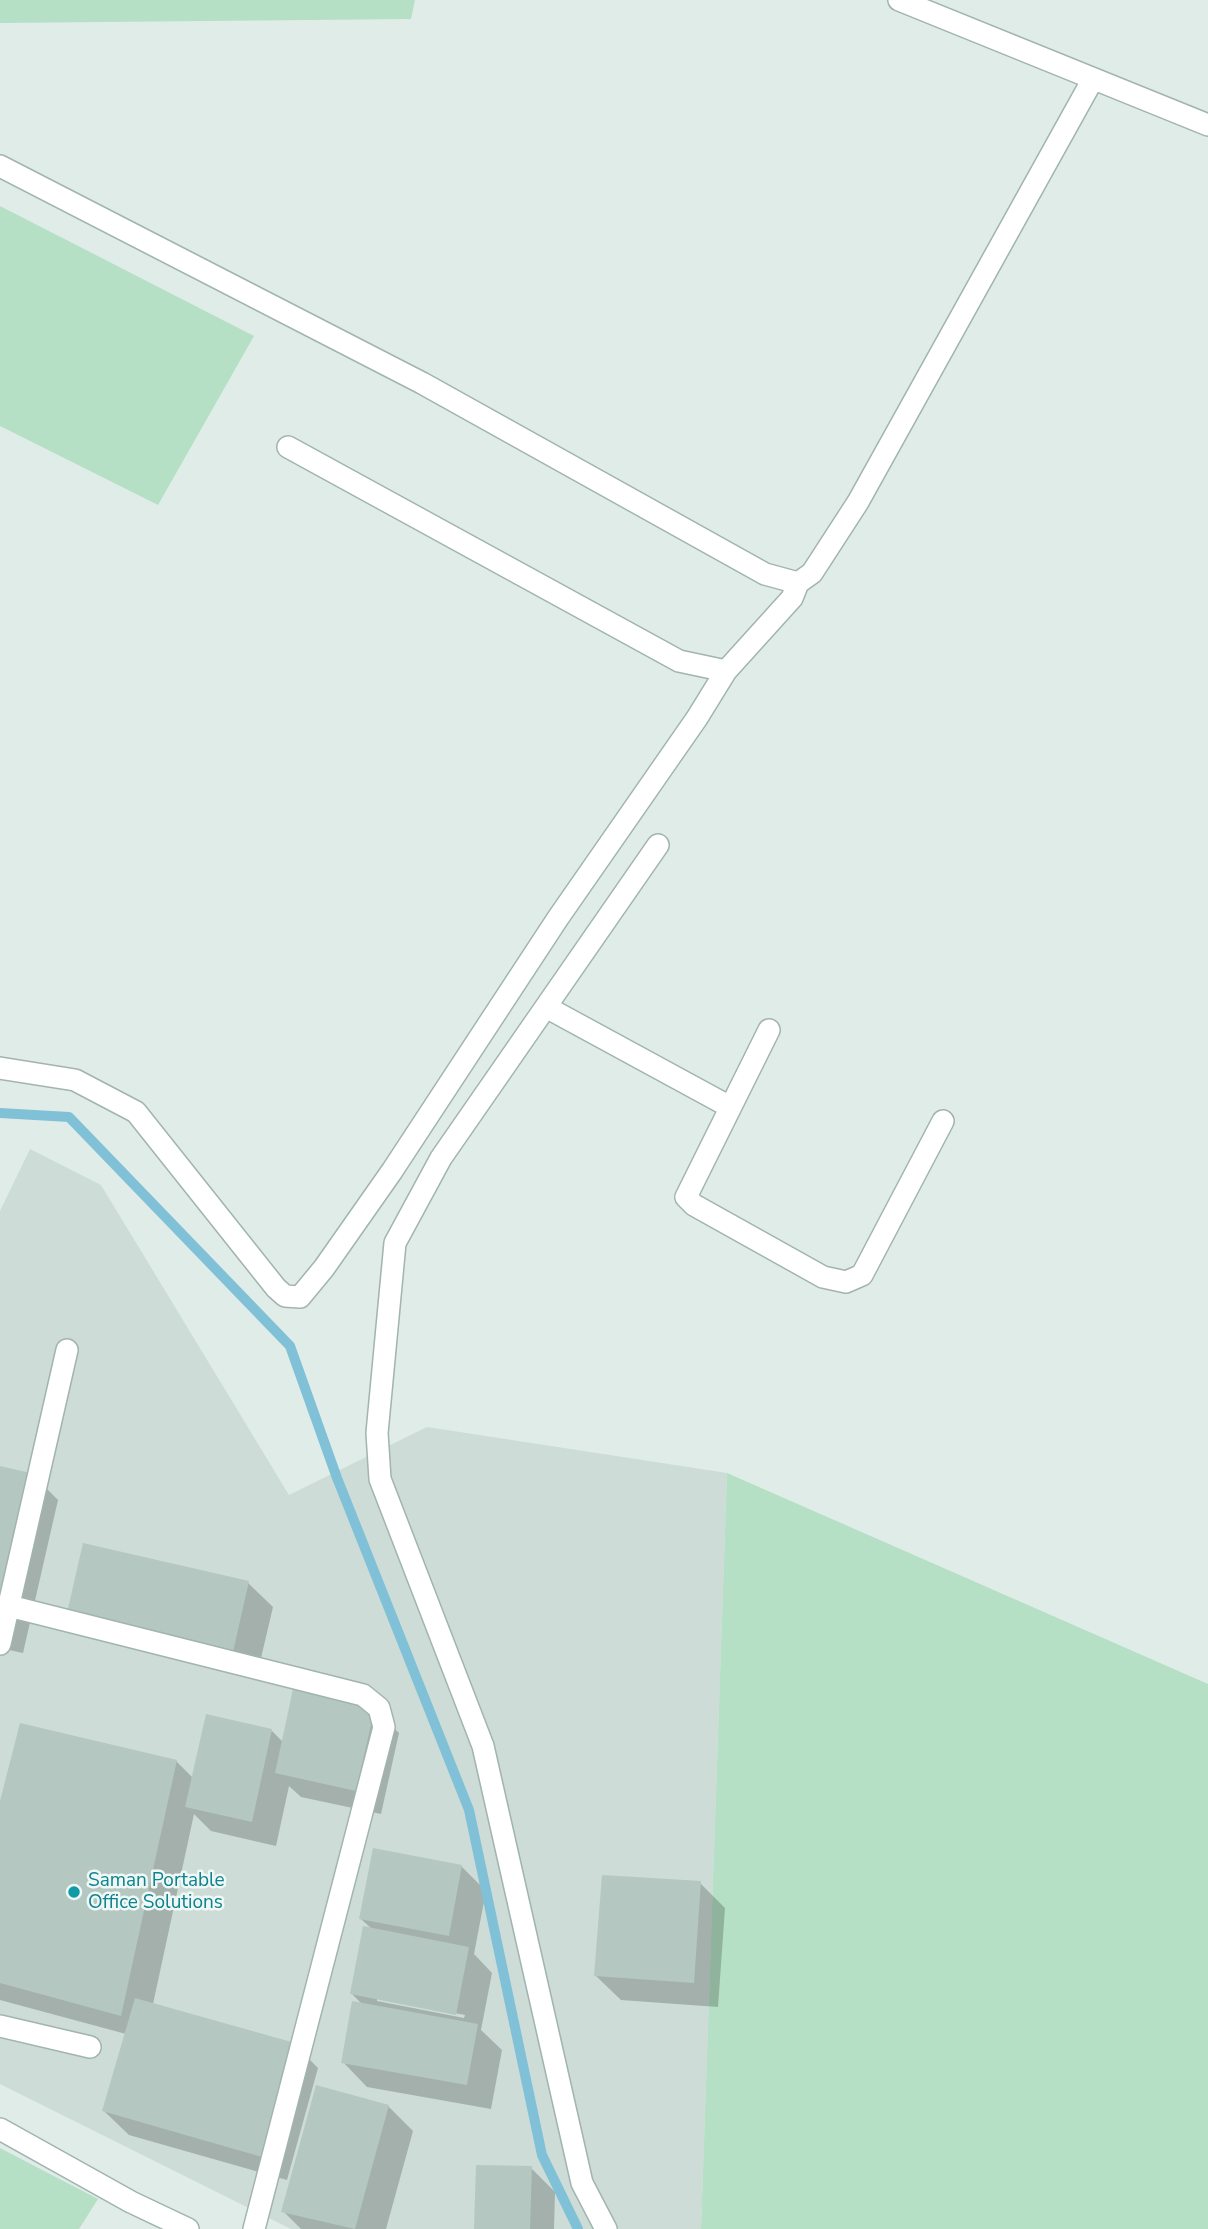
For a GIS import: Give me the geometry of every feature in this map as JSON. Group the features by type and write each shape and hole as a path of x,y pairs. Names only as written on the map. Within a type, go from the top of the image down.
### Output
{"street":[{"path":"899,0 1208,125"},
{"path":"0,1068 75,1080 136,1112 276,1288 285,1296 300,1297 324,1268 384,1181 726,671 792,598 798,583 812,573 859,502 1093,79"},
{"path":"0,166 422,383 765,574 798,583"},
{"path":"288,447 679,661 726,671"},
{"path":"606,2229 582,2183 483,1746 380,1479 377,1433 395,1243 441,1158 659,845"},
{"path":"546,1007 730,1107"},
{"path":"769,1030 686,1196 694,1205 823,1277 846,1282 862,1275 943,1121"},
{"path":"0,1644 67,1350"},
{"path":"9,1606 363,1695 379,1708 384,1727 254,2229"},
{"path":"0,2026 90,2047"},
{"path":"0,2129 131,2202 188,2229"}],"shaded area":[{"path":"30,1149 101,1185 289,1495 427,1427 727,1473 701,2229 291,2229 0,2084 0,1211"}],"green space":[{"path":"0,0 415,0 411,19 0,23"},
{"path":"0,206 254,336 158,505 0,426"},
{"path":"727,1473 1208,1684 1208,2229 701,2229"},
{"path":"0,2148 98,2199 79,2229 0,2229"}],"building":[{"path":"0,1466 35,1474 0,1620"},
{"path":"83,1543 249,1581 233,1652 67,1613"},
{"path":"293,1689 375,1707 356,1791 275,1773"},
{"path":"206,1714 272,1729 252,1822 185,1807"},
{"name":"Saman Portable Office Solutions","path":"20,1723 177,1760 121,2016 0,1983 0,1801"},
{"path":"373,1848 462,1865 449,1936 359,1919"},
{"path":"602,1875 701,1881 694,1983 594,1976"},
{"path":"363,1926 469,1947 456,2015 350,1994"},
{"path":"135,1998 295,2043 262,2157 102,2111"},
{"path":"352,2001 478,2024 467,2085 341,2063"},
{"path":"316,2085 389,2105 355,2229 281,2212"},
{"path":"476,2165 532,2166 530,2229 474,2229"}],"waterway":[{"path":"0,1113 69,1117 290,1346 337,1478 469,1810 542,2155 578,2229"}],"place":[{"name":"Saman Portable Office Solutions","path":"74,1892"}]}
